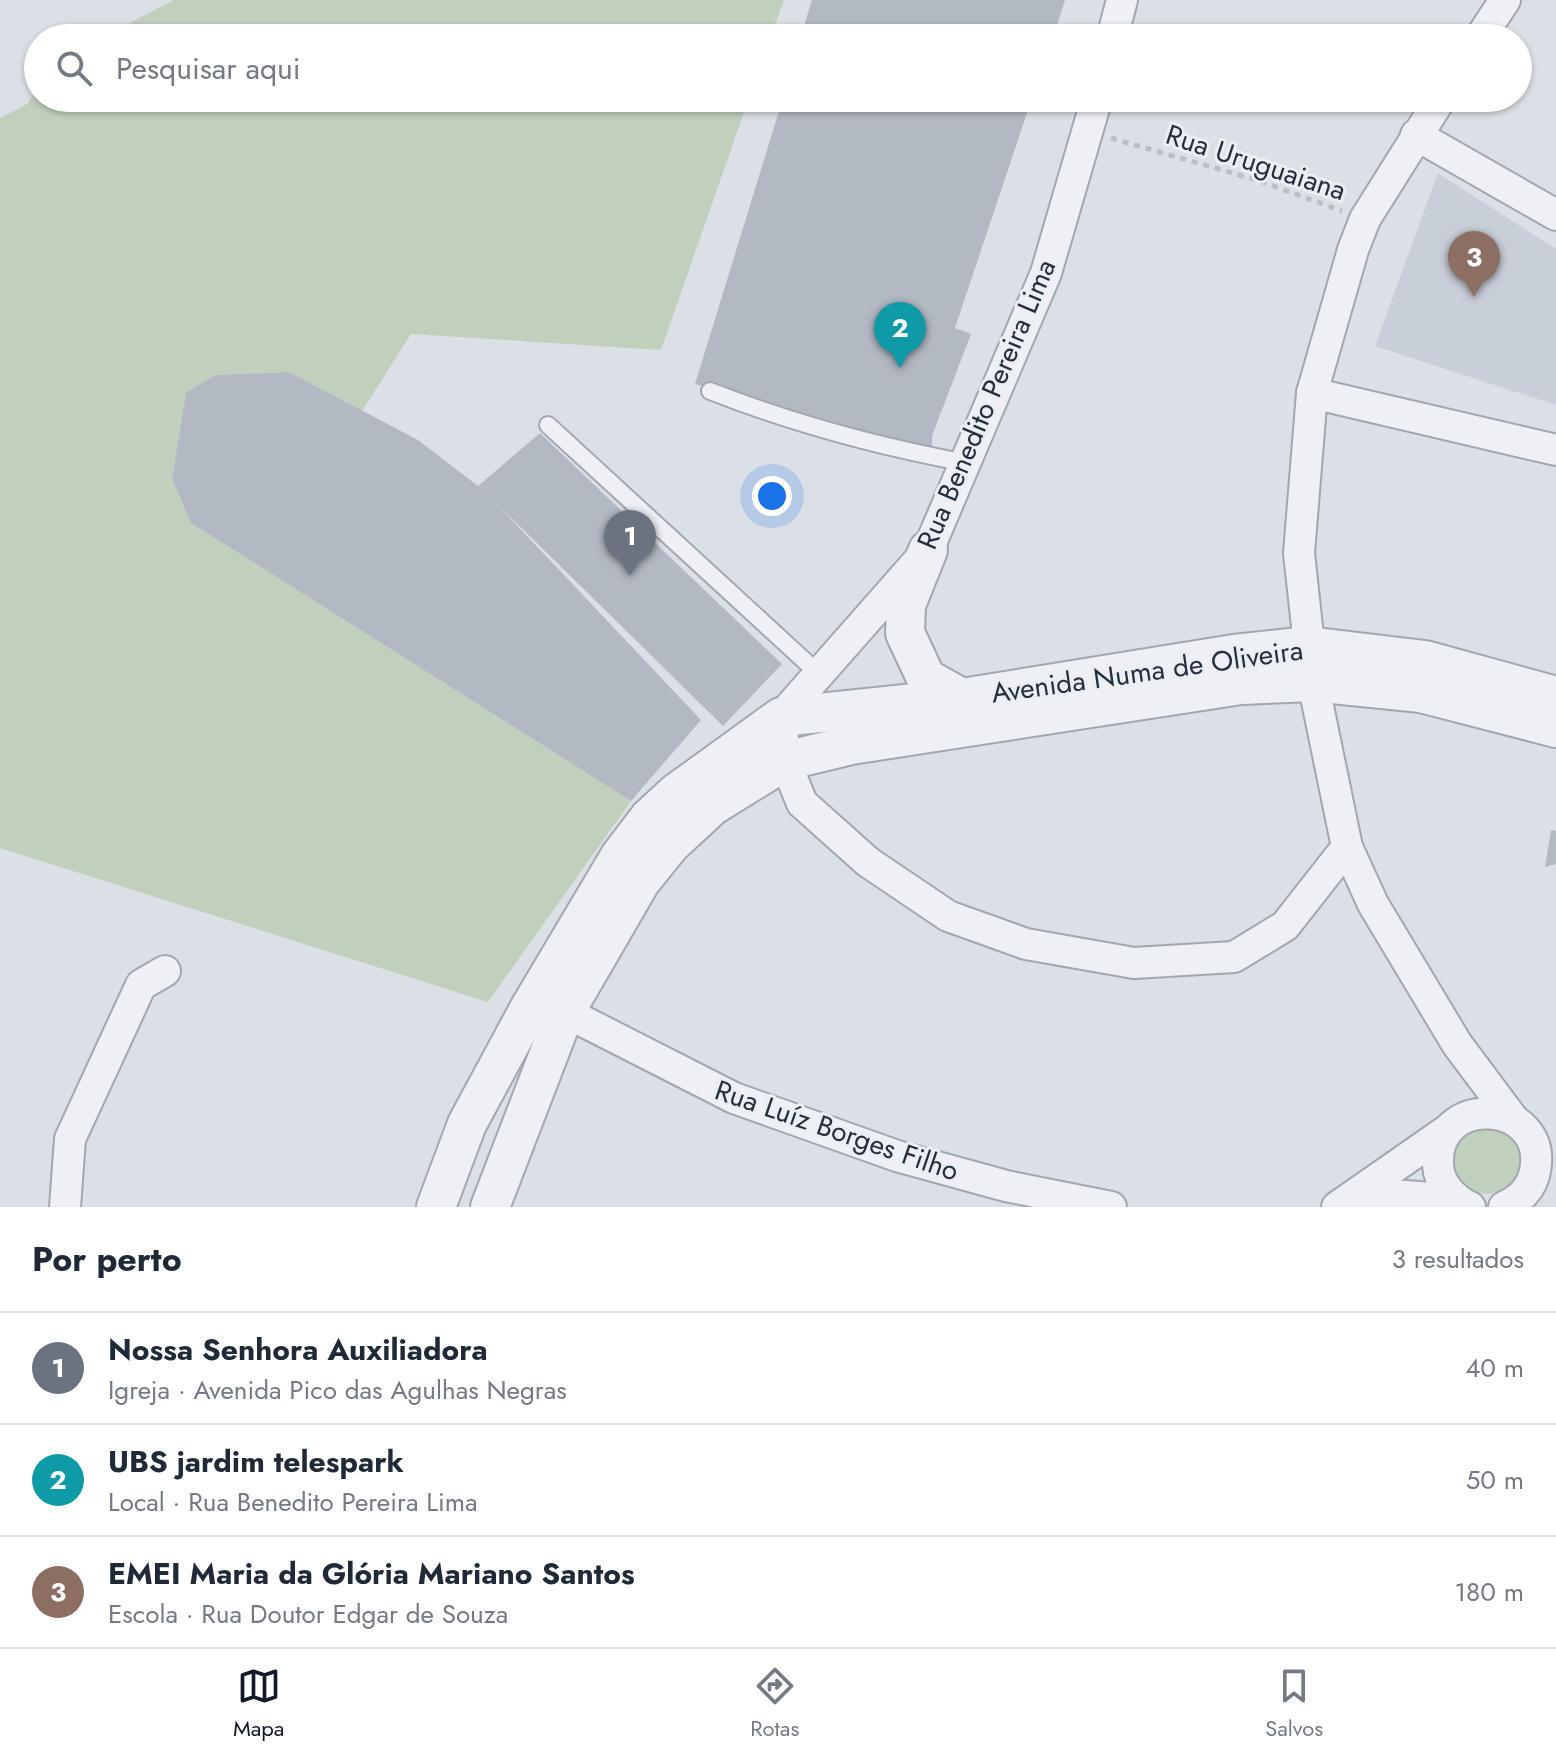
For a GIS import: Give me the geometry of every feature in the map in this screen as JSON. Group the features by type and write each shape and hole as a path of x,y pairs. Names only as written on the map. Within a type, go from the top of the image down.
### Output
{"street":[{"path":"1116,24 1122,0"},
{"path":"1489,24 1505,0"},
{"name":"Rua Benedito Pereira Lima","path":"781,717 928,550 1046,273 1093,112"},
{"path":"1432,112 1365,219 1312,393 1299,553 1310,664 1347,847 1373,904 1457,1044 1513,1119 1546,1156 1529,1187 1508,1205"},
{"path":"1416,135 1556,215"},
{"path":"1312,393 1556,450"},
{"path":"928,550 906,605 905,633 926,678 962,698"},
{"name":"Avenida Numa de Oliveira","path":"781,717 962,698 1234,654 1310,664 1556,728"},
{"name":"Avenida Numa de Oliveira","path":"547,1011 670,845 712,806 785,761 851,745 1241,685 1310,664 1425,660 1556,696"},
{"path":"490,1207 547,1011 620,856 649,818 711,765 781,717 785,761 802,803 868,862 948,916 1026,944 1134,963 1234,957 1285,926 1347,847"},
{"path":"65,1207 70,1139 141,985 165,971"},
{"path":"436,1207 467,1124 547,1011"},
{"name":"Rua Luíz Borges Filho","path":"547,1011 749,1104 897,1156 1006,1186 1111,1207"},
{"path":"1457,1044 1467,1085 1455,1124 1442,1141 1439,1172 1465,1205"},
{"path":"1337,1207 1455,1124 1484,1112 1513,1119"},
{"path":"1346,1207 1393,1195 1465,1205"},
{"path":"1508,1205 1545,1207"}],"lane":[{"path":"710,391 767,412 918,454 967,463"},
{"path":"548,425 819,674"}],"path":[{"name":"Rua Uruguaiana","path":"1088,131 1260,181 1365,219"}],"shaded area":[{"path":"1438,173 1556,249 1556,405 1375,346"}],"green space":[{"path":"174,0 784,0 775,24 128,24"},
{"path":"24,106 24,112 744,112 661,350 411,334 362,411 289,372 215,375 186,394 172,479 191,523 631,801 488,1002 0,848 0,118"},
{"path":"1495,1126 1516,1141 1522,1160 1520,1173 1512,1184 1495,1194 1481,1194 1464,1184 1456,1173 1454,1153 1464,1136 1475,1128"}],"building":[{"path":"812,0 1065,0 1057,24 804,24"},
{"path":"779,112 1027,112 955,328 971,334 932,436 932,453 695,384"},
{"path":"289,372 418,440 478,486 540,433 782,664 723,726 496,503 701,720 631,801 191,523 172,479 186,393 215,375"},
{"path":"1551,830 1556,831 1556,864 1545,867"}],"place":[{"name":"EMEI Maria da Glória Mariano Santos","path":"1474,297"},
{"name":"UBS jardim telespark","path":"900,368"},
{"name":"Nossa Senhora Auxiliadora","path":"630,576"}]}
